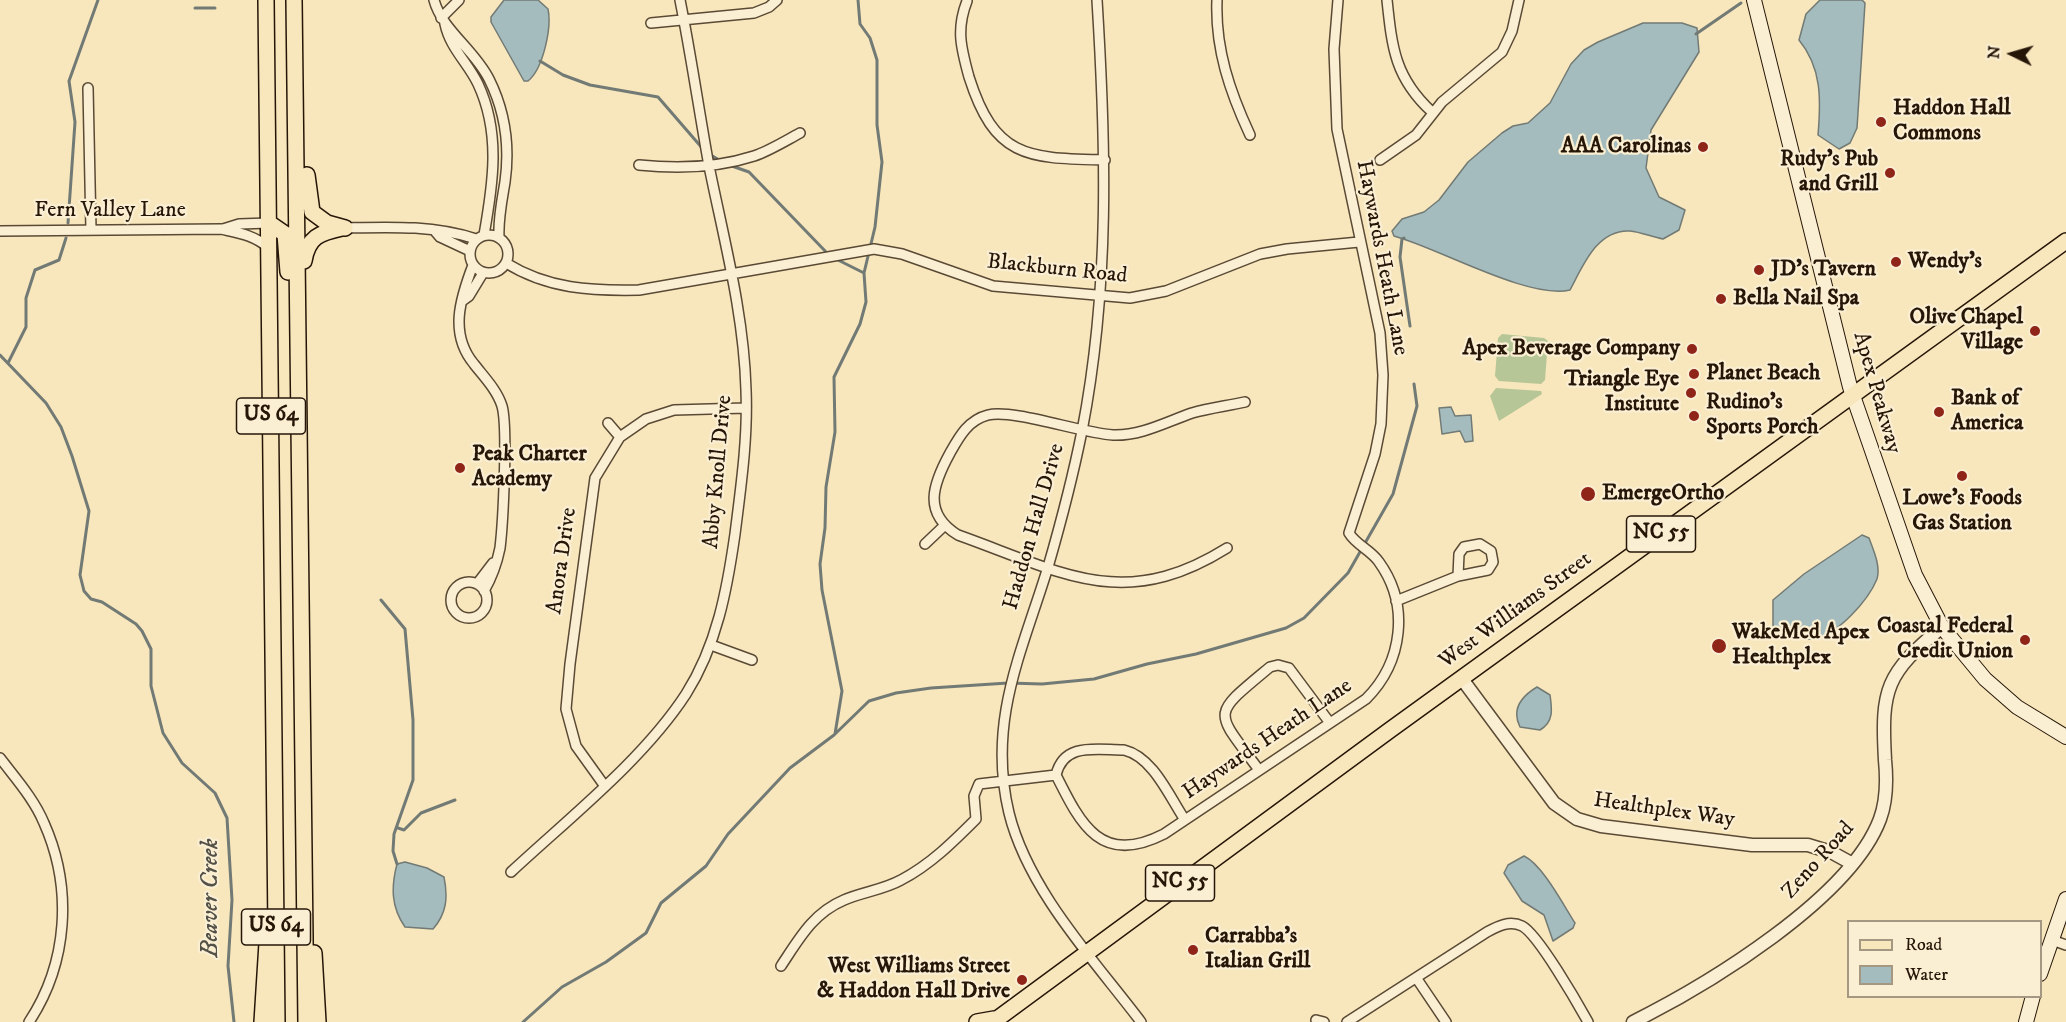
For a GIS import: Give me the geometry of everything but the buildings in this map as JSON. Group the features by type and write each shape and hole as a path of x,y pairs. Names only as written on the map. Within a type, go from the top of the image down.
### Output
{"main road":[{"name":"US 64","path":"266,0 277,1022"},
{"name":"US 64","path":"294,0 306,1022"},
{"path":"302,0 309,204 318,219 345,228"},
{"name":"Apex Peakway","path":"1754,0 1853,395 1915,575 1942,627 2000,693 2041,723 2066,736"},
{"path":"269,223 285,234 287,243 291,355 298,413"},
{"path":"298,295 305,251 310,241 318,234 345,228"},
{"name":"West Williams Street","path":"977,1022 994,1021 1087,951 2066,241"},
{"path":"262,1022 275,832"},
{"path":"303,832 318,1022"},
{"path":"2042,968 2066,899"},
{"path":"2026,1022 2032,998"}],"street":[{"path":"434,0 448,38 478,83 494,139 494,161 480,237 470,251 472,265 458,325 460,340 469,359 497,395 504,417 498,556 481,587"},
{"path":"443,21 459,0"},
{"name":"Abby Knoll Drive","path":"511,872 640,751 674,711 711,645 722,610 744,462 747,408 742,339 732,274 709,165 680,0"},
{"path":"651,23 754,13 769,7 777,0"},
{"name":"Haddon Hall Drive","path":"1097,0 1105,160 1101,297 1082,431 1048,567 1008,691 1001,744 1009,813 1022,851 1048,898 1141,1022"},
{"path":"1217,0 1220,54 1235,103 1250,135"},
{"name":"Haywards Heath Lane","path":"1056,775 1078,819 1090,832 1106,842 1123,845 1142,844 1185,820 1366,699 1386,674 1398,637 1396,601 1379,561 1349,533 1376,454 1383,394 1380,333 1336,129 1334,60 1338,0"},
{"path":"1388,0 1395,58 1411,91 1432,112"},
{"path":"1380,160 1416,135 1432,112 1451,93 1502,52 1512,31 1519,0"},
{"path":"967,1 959,21 960,41 978,104 996,133 1012,146 1030,154 1054,159 1105,160"},
{"path":"443,21 463,41 478,61 497,98 504,121 507,152 499,237 508,251 506,263 496,272 483,273 472,265"},
{"path":"88,88 91,230"},
{"path":"485,103 497,98"},
{"path":"639,165 683,168 709,165 754,156 800,133"},
{"name":"Fern Valley Lane","path":"220,230 239,224 269,223"},
{"path":"345,228 447,230 480,237 499,237"},
{"name":"Fern Valley Lane","path":"0,231 220,230 253,237 269,248"},
{"path":"434,230 440,237 470,251"},
{"name":"Blackburn Road","path":"506,263 525,275 547,283 603,290 639,290 874,249 902,254 993,286 1130,298 1156,295 1260,254 1359,242"},
{"path":"462,301 469,296 483,273"},
{"path":"1227,548 1182,572 1142,582 1103,582 1048,567 958,535 945,525 934,501 936,479 961,434 974,421 988,415 1005,415 1082,431 1115,435 1136,433 1204,410 1245,402"},
{"name":"Anora Drive","path":"604,785 576,747 568,722 566,694 592,493 600,466 620,437 646,419 674,410 747,408"},
{"path":"608,423 620,437"},
{"path":"925,544 945,525"},
{"path":"1396,601 1458,576 1480,574 1488,570 1493,562 1491,551 1480,544 1464,547 1459,554 1458,576"},
{"name":"Zeno Road","path":"1633,1022 1703,984 1773,936 1806,910 1851,863 1876,830 1884,805 1887,777 1883,713 1891,685 1908,656 1942,627"},
{"path":"711,645 752,660"},
{"path":"1259,770 1227,727 1223,717 1228,702 1270,668 1278,665 1289,668 1329,723"},
{"name":"Healthplex Way","path":"1462,679 1545,793 1562,810 1577,819 1601,826 1752,845 1809,845 1831,852 1851,863"},
{"path":"781,966 818,915 845,900 899,881 936,856 976,819 974,796 979,784 1056,775 1063,758 1073,752 1124,750 1132,752 1149,766 1185,820"},
{"path":"0,758 26,791 44,822 55,855 62,896 62,929 57,959 44,995 29,1022"},
{"path":"1347,1022 1496,927 1507,924 1520,925 1533,936 1588,1022"},
{"path":"2052,940 2066,945"},
{"path":"1417,979 1446,1022"}],"green space":[{"path":"1502,334 1544,338 1548,341 1545,380 1541,384 1499,381 1495,376 1498,338"},
{"path":"1496,388 1541,391 1542,394 1499,421 1490,396"}],"water":[{"path":"504,0 538,0 548,9 549,27 545,48 538,67 528,81 524,81 491,22 491,17"},
{"path":"1820,0 1862,0 1865,3 1857,128 1850,143 1839,149 1818,135 1820,109 1816,73 1807,51 1799,40 1806,14"},
{"path":"1643,23 1682,23 1697,28 1699,52 1651,130 1646,168 1659,197 1685,210 1679,230 1663,239 1630,231 1618,232 1609,236 1592,251 1570,290 1552,291 1507,280 1394,236 1392,231 1402,219 1424,212 1439,200 1468,162 1502,133 1513,126 1528,123 1550,103 1571,64 1584,50"},
{"path":"1451,407 1455,416 1471,415 1473,441 1465,442 1460,431 1442,434 1439,408"},
{"path":"1862,535 1869,538 1876,558 1878,574 1873,588 1851,616 1832,631 1814,639 1799,637 1773,626 1773,600 1804,574"},
{"path":"1537,687 1550,695 1550,719 1540,730 1520,727 1517,709 1523,699"},
{"path":"1524,856 1531,860 1545,876 1575,923 1573,928 1553,941 1544,915 1522,901 1504,873 1508,865"},
{"path":"405,862 427,868 444,877 446,891 444,911 433,929 405,927 397,912 393,889 395,872 397,864"}],"waterway":[{"path":"68,223 75,122 69,81 98,0"},
{"path":"835,734 842,691 822,590 820,564 825,528 826,487 835,432 834,377 860,324 866,302 864,273 875,227 882,162 877,125 877,60 870,38 860,24 858,0"},
{"path":"1696,34 1741,3"},
{"path":"195,8 215,8"},
{"path":"540,61 563,75 590,85 658,97 703,149"},
{"path":"709,154 721,161"},
{"path":"729,165 749,172 828,254"},
{"path":"8,363 26,327 26,298 35,270 59,260 66,238"},
{"path":"1404,238 1400,257 1410,326"},
{"path":"836,259 864,273"},
{"name":"Beaver Creek","path":"0,355 46,403 61,427 72,456 89,511 80,575 84,591 91,599 102,602 136,624 142,631 151,649 151,686 163,733 182,763 215,793 227,818 232,900 228,966 234,1022"},
{"path":"523,1022 562,987 606,962 646,933 661,903 706,866 728,834 790,768 834,735 869,701 896,693 931,688 1008,683 1042,684 1094,679 1147,664 1196,654 1286,628 1304,618 1348,573 1393,494 1417,406 1414,384"},
{"path":"381,600 405,629 413,720 413,780 394,834 393,851 397,864"},
{"path":"398,828 404,830 421,813 455,800"}],"place":[{"name":"Haddon Hall Commons","path":"1881,122"},
{"name":"AAA Carolinas","path":"1703,147"},
{"name":"Rudy's Pub and Grill","path":"1890,173"},
{"name":"Wendy's","path":"1896,262"},
{"name":"JD's Tavern","path":"1759,270"},
{"name":"Bella Nail Spa","path":"1721,299"},
{"name":"Olive Chapel Village","path":"2035,331"},
{"name":"Apex Beverage Company","path":"1692,349"},
{"name":"Planet Beach","path":"1694,374"},
{"name":"Triangle Eye Institute","path":"1691,393"},
{"name":"Bank of America","path":"1939,412"},
{"name":"Rudino's Sports Porch","path":"1694,416"},
{"name":"Peak Charter Academy","path":"460,468"},
{"name":"Lowe's Foods Gas Station","path":"1962,476"},
{"name":"EmergeOrtho","path":"1588,494"},
{"name":"Coastal Federal Credit Union","path":"2025,640"},
{"name":"WakeMed Apex Healthplex","path":"1719,646"},
{"name":"Carrabba's Italian Grill","path":"1193,950"},
{"name":"West Williams Street & Haddon Hall Drive","path":"1022,980"}]}
